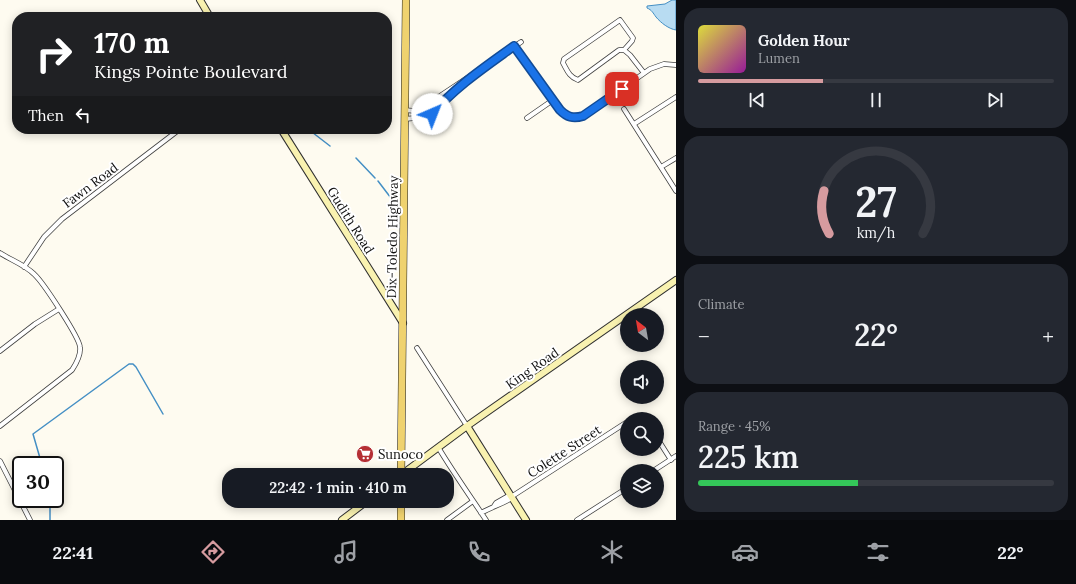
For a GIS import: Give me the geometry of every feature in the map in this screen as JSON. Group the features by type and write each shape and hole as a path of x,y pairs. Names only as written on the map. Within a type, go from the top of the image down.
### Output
{"main road":[{"path":"200,0 207,12"},
{"name":"Dix-Toledo Highway","path":"401,468 406,0"},
{"name":"Gudith Road","path":"284,134 403,323"},
{"name":"King Road","path":"410,468 467,426 676,280"},
{"path":"467,426 526,520"},
{"path":"342,520 358,508"},
{"path":"401,508 401,520"}],"street":[{"path":"624,50 634,38 620,20 564,59 563,63 568,73 573,78 578,80 619,50 624,50 630,55 644,73"},
{"path":"405,110 419,112 426,110 432,106 438,98 521,42"},
{"path":"514,46 560,110 567,116 576,118 583,116 644,73 660,65 676,65"},
{"path":"405,119 424,117 432,114 442,102 456,92 478,71"},
{"path":"452,88 456,92"},
{"path":"438,98 442,102"},
{"path":"634,124 676,98"},
{"path":"527,118 553,100"},
{"path":"624,109 676,191"},
{"name":"Fawn Road","path":"24,267 44,237 62,219 173,134"},
{"path":"661,167 676,158"},
{"path":"0,253 31,271 41,280 76,336 80,348 78,359 72,370 0,426"},
{"path":"0,351 35,324 59,309"},
{"path":"418,348 467,426"},
{"name":"Colette Street","path":"481,513 494,506 496,503 511,497 620,427"},
{"path":"438,447 449,467 486,520"},
{"path":"664,449 671,460"},
{"path":"664,464 676,456"},
{"path":"0,461 30,520"},
{"path":"577,520 620,492"},
{"path":"447,520 473,501"}],"water":[{"path":"672,0 676,0 676,30 663,23 647,8 647,6 665,4"}],"waterway":[{"path":"314,134 330,146"},
{"path":"356,158 375,178"},
{"path":"378,181 394,202"},
{"path":"39,456 33,434 129,364 133,364 136,367 163,414"},
{"path":"50,508 50,520"}],"place":[{"name":"Sunoco","path":"365,454"}],"route":[{"path":"432,114 442,102 456,92 478,71 514,46 560,110 572,118 583,116 622,89"}]}
